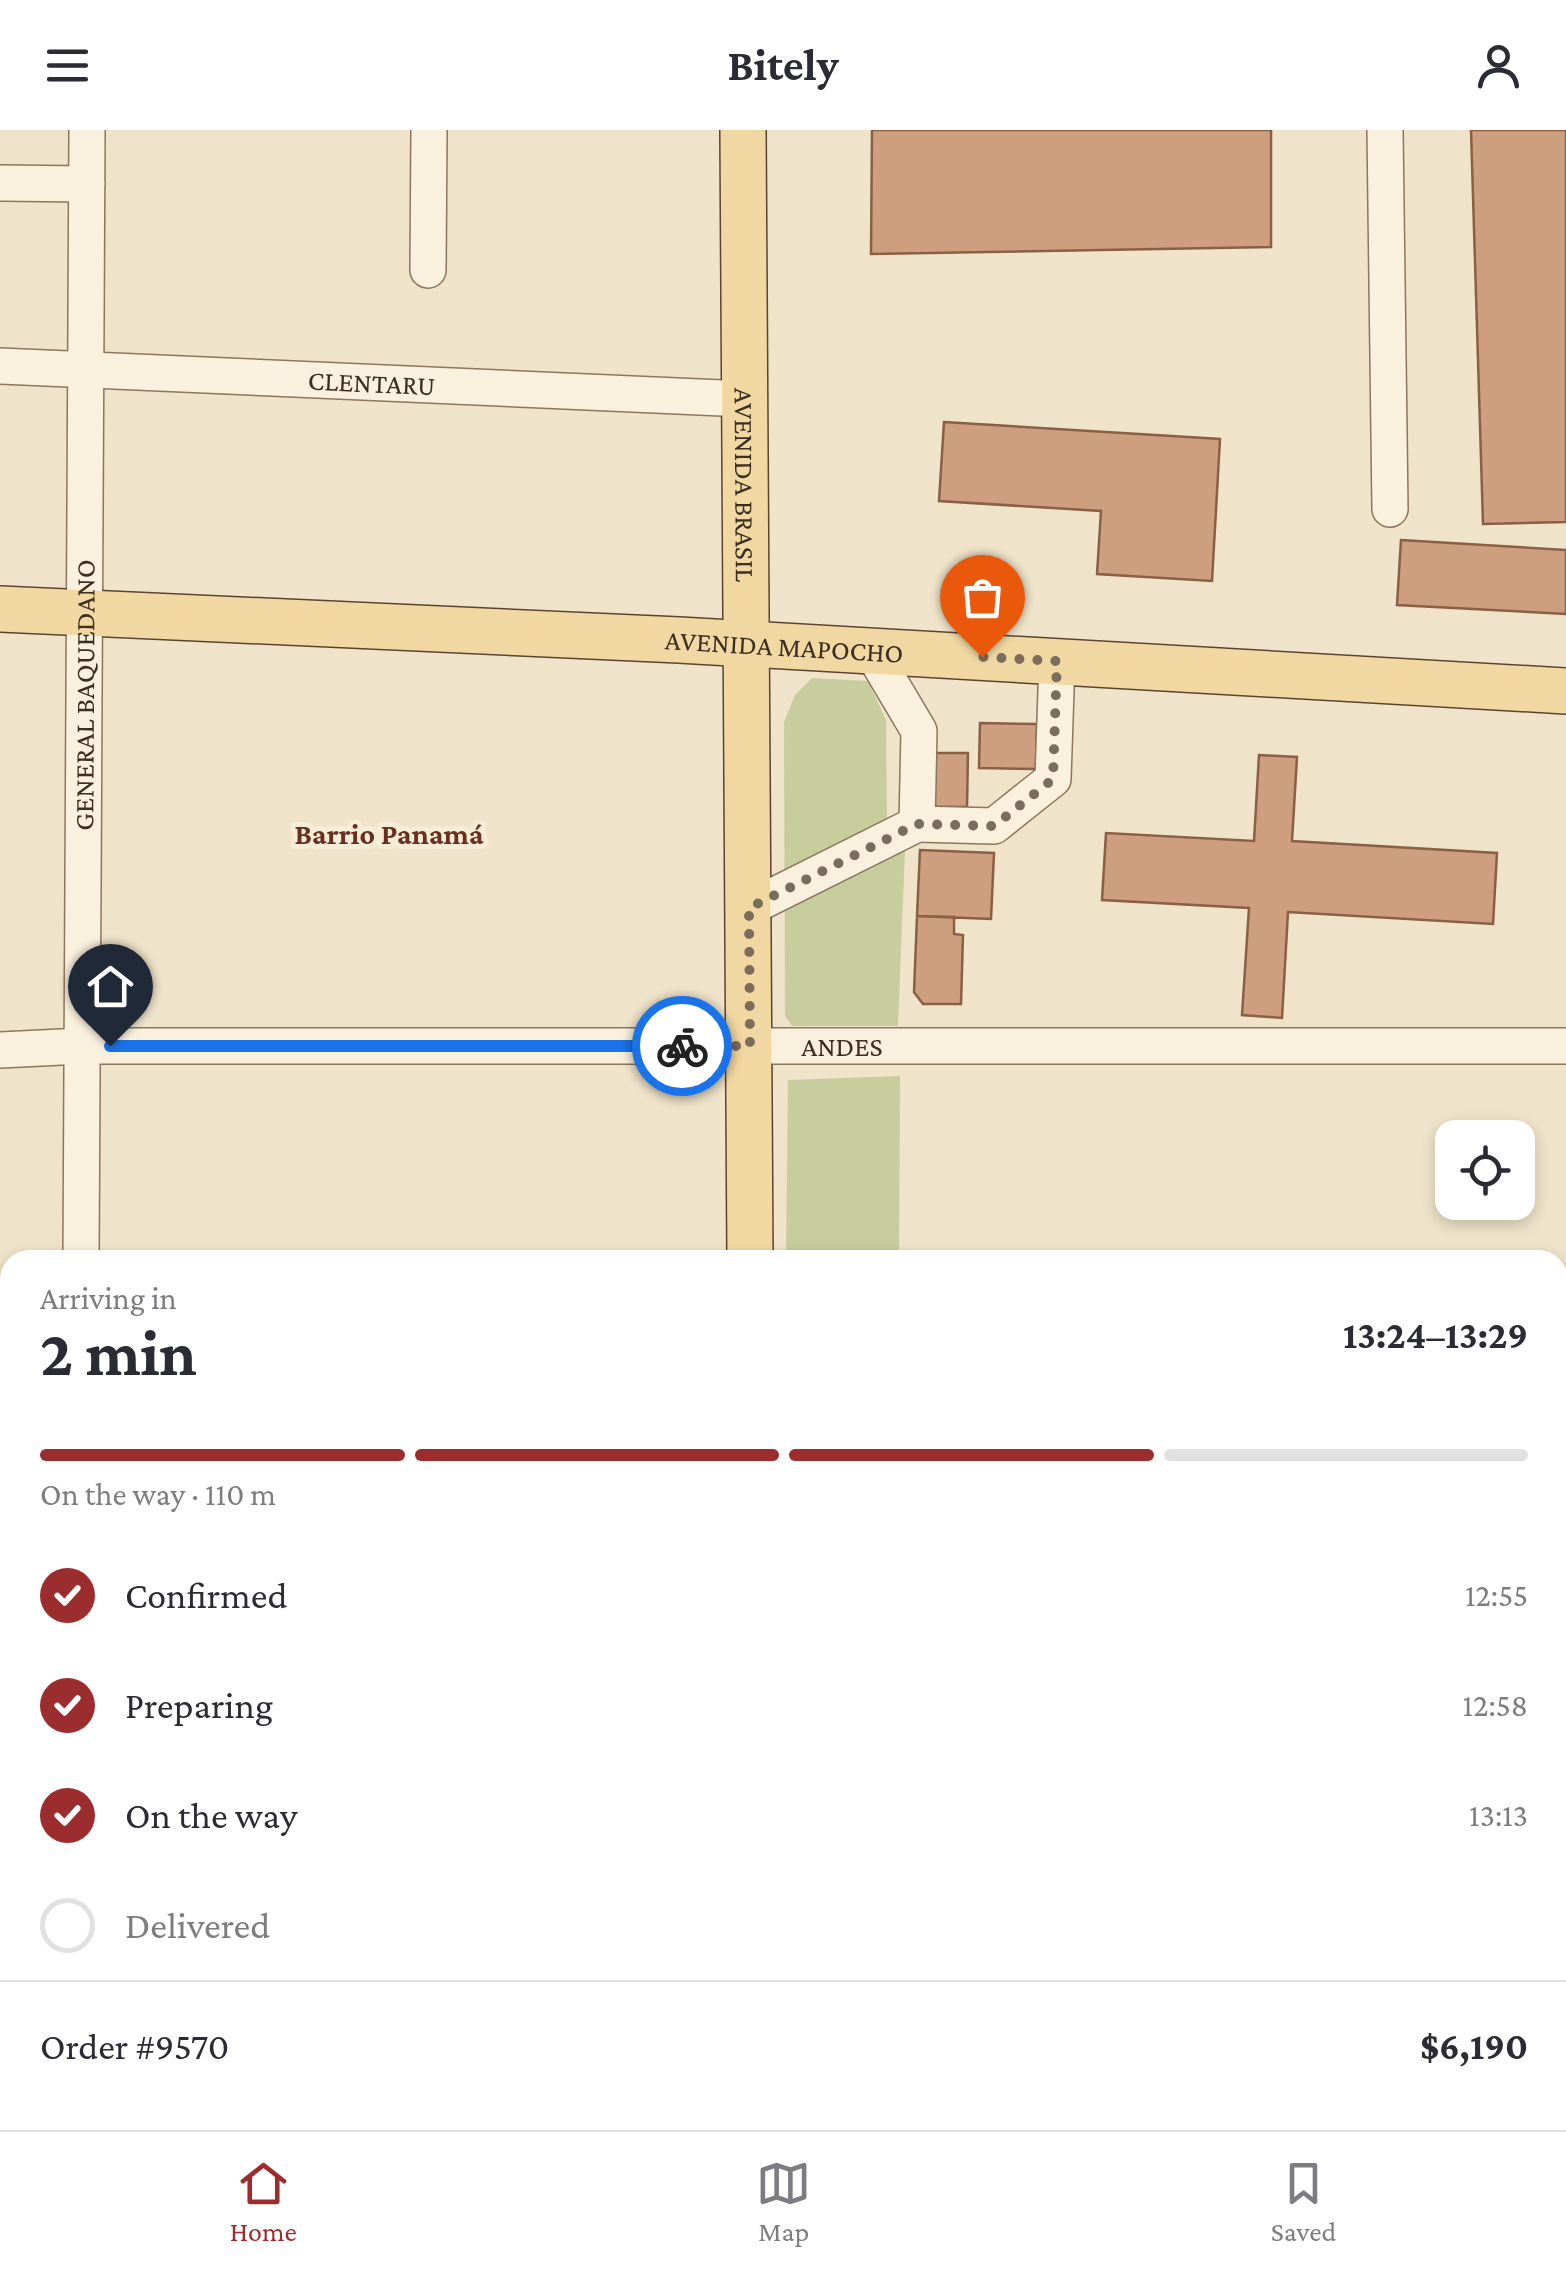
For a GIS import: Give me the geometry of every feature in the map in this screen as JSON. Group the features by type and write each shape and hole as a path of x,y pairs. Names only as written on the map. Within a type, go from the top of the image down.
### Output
{"main road":[{"name":"AVENIDA BRASIL","path":"743,130 750,1250"},
{"name":"AVENIDA MAPOCHO","path":"0,609 746,643 1566,691"}],"street":[{"name":"GENERAL BAQUEDANO","path":"81,1250 88,130"},
{"path":"428,130 428,270"},
{"path":"1385,130 1390,509"},
{"path":"0,182 87,184"},
{"name":"CLENTARU","path":"0,366 745,399"},
{"path":"871,650 919,731 917,824"},
{"path":"749,908 917,824 994,826 1053,779 1057,661"},
{"name":"ANDES","path":"0,1050 82,1046 1566,1046"}],"green space":[{"path":"812,678 868,681 886,720 887,826 905,850 898,1026 792,1026 785,1016 784,722 795,695"},
{"path":"900,1076 899,1250 786,1250 788,1080"}],"building":[{"path":"872,130 1271,130 1271,247 871,254"},
{"path":"1471,130 1566,130 1566,522 1483,524"},
{"path":"944,422 1220,439 1212,581 1097,574 1101,511 939,501"},
{"path":"1401,540 1566,550 1566,614 1397,605"},
{"path":"980,723 1037,724 1036,769 979,768"},
{"path":"923,753 968,753 967,807 922,807"},
{"path":"1259,755 1297,757 1292,841 1497,853 1493,924 1288,912 1282,1018 1242,1015 1249,908 1102,900 1106,833 1254,841"},
{"path":"920,850 994,853 991,919 917,916"},
{"path":"917,916 954,917 954,934 963,935 961,1004 923,1004 914,992"}],"way so far":[{"path":"682,1046 750,1046 749,908 917,824 994,826 1053,779 1057,661 982,657"}],"district":[{"name":"Barrio Panamá","path":"389,833"}],"route":[{"path":"110,1046 682,1046"}]}
